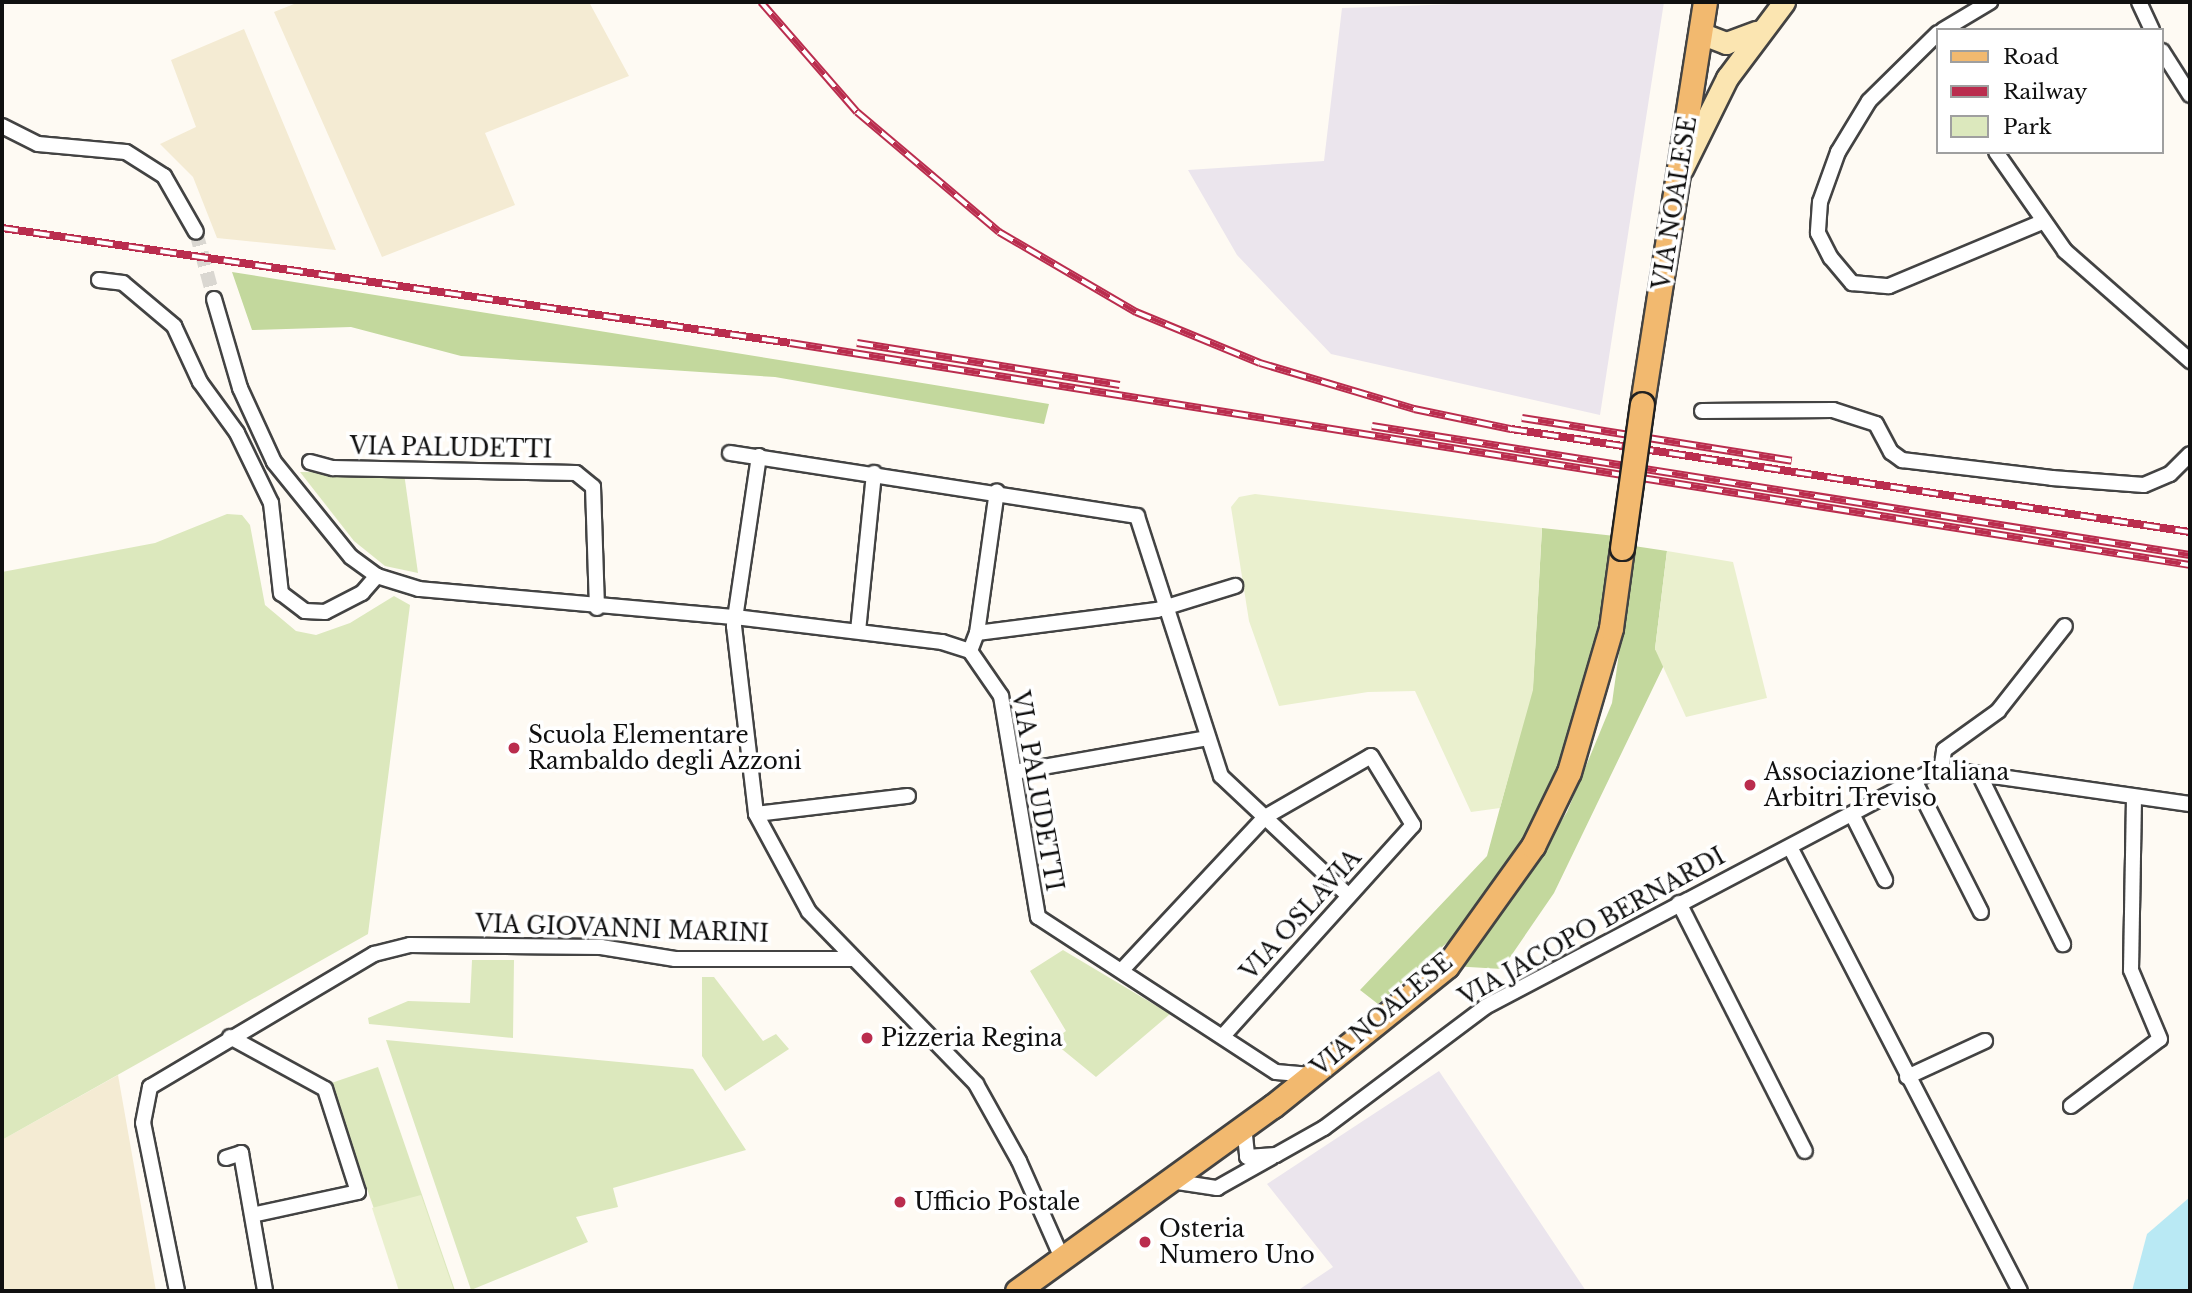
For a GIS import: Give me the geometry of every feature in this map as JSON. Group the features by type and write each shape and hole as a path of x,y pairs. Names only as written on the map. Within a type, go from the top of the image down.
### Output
{"main road":[{"name":"VIA NOALESE","path":"1017,1291 1171,1181 1313,1074 1447,966 1533,846 1594,703 1622,548 1705,2"},
{"path":"1679,175 1727,78 1757,32 1784,2"},
{"path":"1700,33 1726,43 1757,32"}],"street":[{"path":"1946,28 1990,2"},
{"path":"2139,2 2151,28"},
{"path":"1937,34 1869,101 1838,152 1820,202 1818,233 1831,258 1852,283 1889,286 2042,222"},
{"path":"2164,54 2190,95"},
{"path":"2,126 38,144 126,152 164,176 196,232"},
{"path":"1997,154 2042,222 2090,276 2190,361"},
{"path":"99,280 123,283 174,326 200,382 237,433 271,503 281,593 305,611 325,612 362,593 377,576"},
{"path":"214,299 240,388 274,462 351,557 377,576 419,589 597,608 735,617 942,642 970,651 977,633 997,491"},
{"path":"1702,411 1833,410 1876,424 1892,452 1902,460 2144,485 2170,474 2190,454"},
{"path":"730,453 997,491 1137,516 1221,776 1349,896"},
{"path":"759,456 735,617 756,814 802,903 976,1084 1018,1161 1062,1258"},
{"name":"VIA PALUDETTI","path":"310,462 333,468 576,473 593,486 597,608"},
{"path":"858,631 874,473"},
{"path":"977,633 1166,609 1235,586"},
{"path":"2065,626 1998,712 1944,750 1941,771 2190,804"},
{"name":"VIA PALUDETTI","path":"970,651 1001,696 1038,918 1058,935 1122,970 1276,1072 1293,1077 1313,1074"},
{"path":"1015,772 1208,738"},
{"name":"VIA OSLAVIA","path":"1223,1036 1413,825 1371,757 1265,817"},
{"name":"VIA JACOPO BERNARDI","path":"1171,1181 1193,1188 1217,1188 1324,1128 1485,1007 1914,780 1941,771"},
{"path":"1979,774 2063,944"},
{"path":"1914,780 1980,912"},
{"path":"756,814 908,796"},
{"path":"2071,1105 2160,1039 2131,970 2134,798"},
{"path":"1852,814 1885,880"},
{"path":"1122,970 1265,817"},
{"path":"1790,847 2020,1291"},
{"path":"1679,904 1805,1151"},
{"name":"VIA GIOVANNI MARINI","path":"230,1037 389,948 601,947 675,959 854,959"},
{"path":"177,1291 144,1130 144,1098 161,1077 230,1037 325,1089 358,1192 252,1215"},
{"path":"1907,1077 1985,1041"},
{"path":"1244,1126 1247,1157 1276,1154"},
{"path":"226,1158 241,1153 265,1291"}],"shaded area":[{"path":"299,2 589,2 629,76 485,133 515,205 382,257 274,12"},
{"path":"1516,2 1664,2 1600,415 1331,354 1237,255 1188,170 1324,161 1342,8"},
{"path":"244,29 336,250 217,238 193,177 160,144 196,127 171,60"},
{"path":"1439,1071 1586,1291 1297,1291 1333,1267 1267,1184"},
{"path":"118,1075 156,1291 2,1291 2,1140"}],"green space":[{"path":"232,272 1049,404 1044,424 775,377 461,356 351,327 252,330"},
{"path":"300,472 404,473 418,573 385,566 354,541"},
{"path":"1255,494 1542,528 1533,690 1500,808 1471,812 1415,691 1368,692 1279,706 1249,621 1231,507 1239,497"},
{"path":"227,514 242,515 250,525 265,605 296,631 316,635 350,623 394,596 410,605 368,934 2,1140 2,572 155,543"},
{"path":"1542,528 1615,536 1602,630 1578,719 1541,811 1498,877 1450,940 1378,1004 1360,990 1487,856 1533,685"},
{"path":"1634,546 1667,551 1655,649 1665,663 1554,893 1502,969 1452,966 1518,890 1567,812 1612,703"},
{"path":"1667,551 1733,562 1767,698 1686,717 1655,649"},
{"path":"1063,950 1170,1014 1096,1077 1052,1041 1066,1031 1030,971"},
{"path":"472,960 514,960 513,1038 369,1024 368,1018 408,1001 470,1003"},
{"path":"702,977 714,977 763,1041 776,1034 789,1049 725,1091 702,1056"},
{"path":"386,1040 693,1069 746,1150 613,1188 618,1207 576,1217 588,1242 471,1290"},
{"path":"378,1067 455,1291 402,1291 331,1083"},
{"path":"421,1195 454,1291 399,1291 372,1208"}],"water":[{"path":"2190,1197 2190,1291 2132,1291 2147,1234"}],"tunnel":[{"path":"196,232 214,299"}],"railway":[{"path":"761,2 857,112 999,232 1136,312 1260,363 1414,409 1511,429 2190,532"},
{"path":"2,228 790,343 2190,565"},
{"path":"857,343 1120,385"},
{"path":"1522,418 1792,461"},
{"path":"1372,426 2190,555"}],"place":[{"name":"Scuola Elementare Rambaldo degli Azzoni","path":"514,748"},
{"name":"Associazione Italiana Arbitri Treviso","path":"1750,785"},
{"name":"Pizzeria Regina","path":"867,1038"},
{"name":"Ufficio Postale","path":"900,1202"},
{"name":"Osteria Numero Uno","path":"1145,1242"}]}
